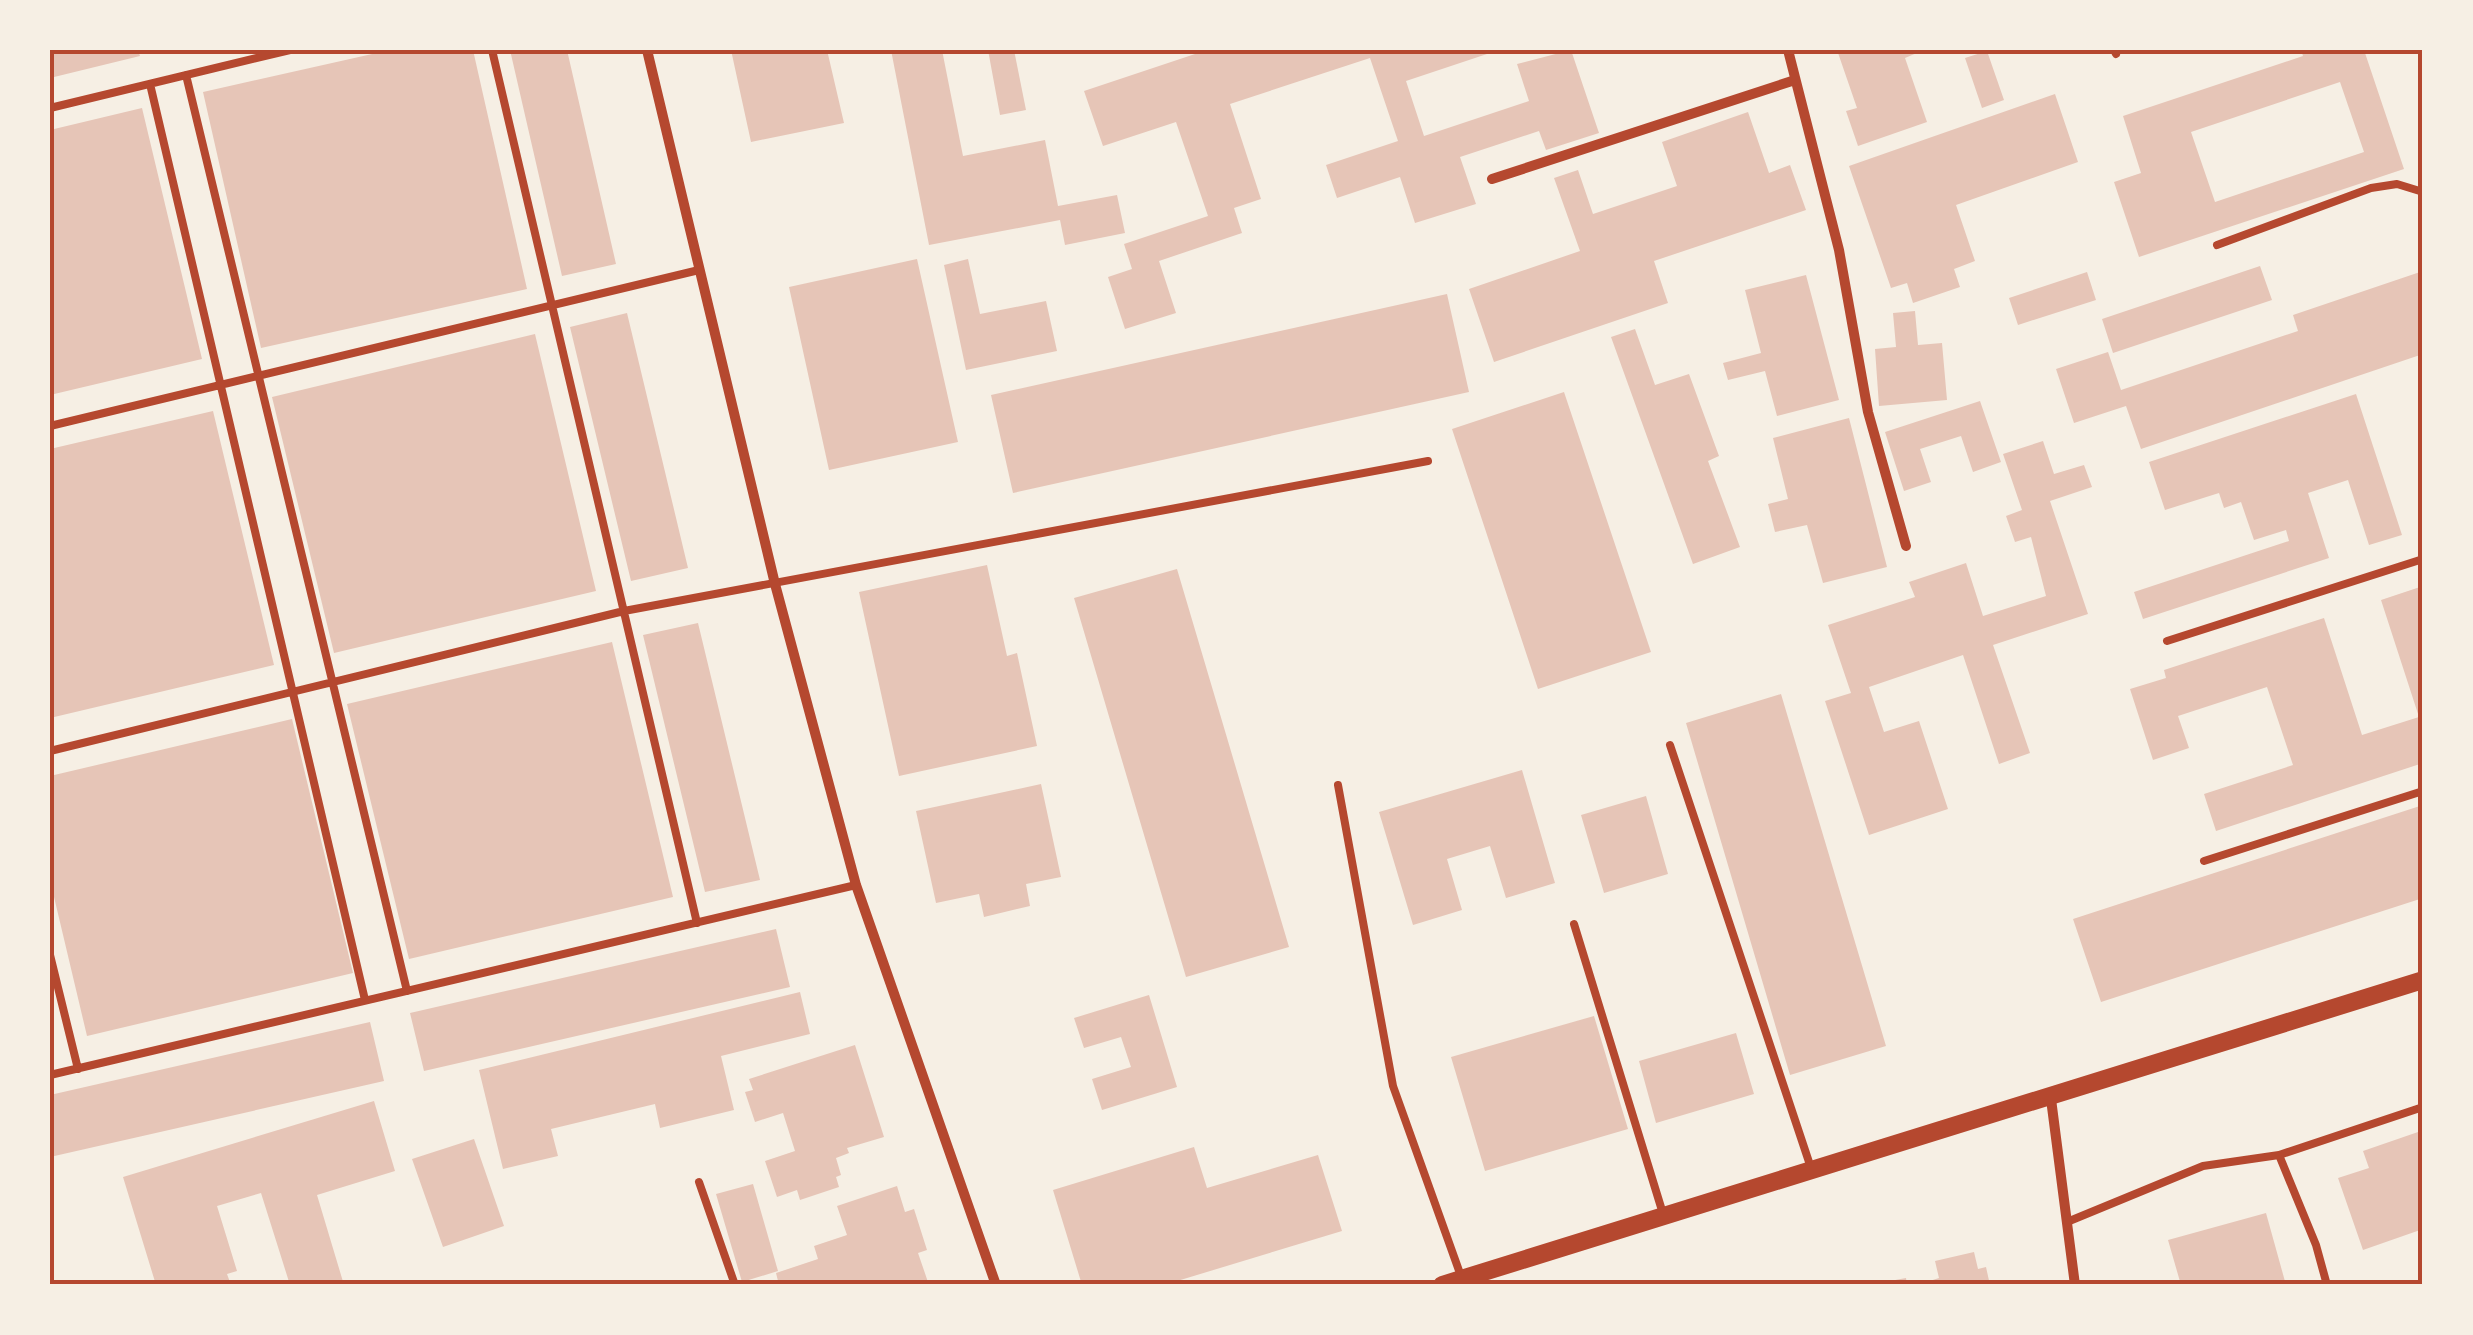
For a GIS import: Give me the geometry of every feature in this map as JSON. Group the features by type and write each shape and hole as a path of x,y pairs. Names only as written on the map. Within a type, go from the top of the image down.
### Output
{"street":[{"path":"647,50 775,584 856,885 996,1285"},
{"path":"1788,50 1839,250 1868,412 1906,546"},
{"path":"1492,179 1794,80"},
{"path":"1442,1285 2051,1099 2423,980"},
{"path":"2051,1099 2075,1285"}],"lane":[{"path":"50,108 290,50"},
{"path":"492,50 697,923"},
{"path":"186,75 407,990"},
{"path":"150,84 366,1000"},
{"path":"2218,245 2372,188 2397,184 2423,192"},
{"path":"50,426 699,270"},
{"path":"50,751 624,611 1428,461"},
{"path":"2167,642 2423,559"},
{"path":"1670,745 1813,1172"},
{"path":"1338,785 1393,1086 1462,1279"},
{"path":"2204,861 2423,791"},
{"path":"50,1075 856,885"},
{"path":"1574,924 1664,1217"},
{"path":"50,955 78,1069"},
{"path":"2067,1222 2203,1166 2278,1155 2423,1106"},
{"path":"2278,1155 2316,1244 2327,1285"},
{"path":"699,1182 735,1285"}],"building":[{"path":"50,50 138,50 140,56 50,78"},
{"path":"390,50 473,50 527,289 261,348 203,92"},
{"path":"510,50 567,50 616,264 562,276"},
{"path":"731,50 827,50 844,123 751,142"},
{"path":"891,50 942,50 963,156 1045,140 1058,206 1117,195 1125,233 1065,245 1060,220 929,245"},
{"path":"988,50 1014,50 1026,110 1000,115"},
{"path":"1207,50 1499,50 1406,81 1424,136 1529,101 1517,64 1571,50 1599,133 1546,150 1539,131 1460,157 1476,204 1415,223 1400,177 1337,198 1326,165 1398,141 1370,58 1230,104 1261,199 1234,208 1242,233 1159,261 1176,313 1125,329 1108,277 1132,269 1124,244 1208,216 1176,122 1103,146 1084,91"},
{"path":"1837,50 1924,50 1905,58 1927,122 1858,146 1846,111 1857,108"},
{"path":"2301,50 2364,50 2404,169 2139,257 2114,182 2141,173 2123,116 2303,56","holes":["2340,82 2364,152 2215,202 2191,132"]},
{"path":"1987,51 2004,100 1982,108 1965,58"},
{"path":"2055,94 2078,162 1956,205 1975,261 1954,269 1960,287 1913,303 1907,283 1891,288 1849,166"},
{"path":"142,108 202,359 50,395 50,130"},
{"path":"1748,112 1769,173 1790,165 1806,210 1654,261 1668,303 1494,362 1469,289 1580,251 1554,178 1578,170 1593,214 1677,186 1662,142"},
{"path":"917,259 958,442 829,470 789,287"},
{"path":"968,259 980,314 1046,301 1057,351 966,370 944,265"},
{"path":"2260,266 2272,300 2113,353 2102,319"},
{"path":"2423,271 2423,354 2141,449 2126,406 2074,423 2056,369 2108,352 2121,390 2298,331 2293,315"},
{"path":"2087,272 2096,300 2018,325 2009,298"},
{"path":"1806,275 1839,400 1777,416 1765,371 1728,380 1723,363 1761,353 1745,290"},
{"path":"1447,294 1469,392 1013,493 991,395"},
{"path":"1915,311 1918,345 1942,343 1947,400 1879,406 1875,349 1896,347 1893,313"},
{"path":"627,313 688,568 631,581 570,327"},
{"path":"1635,329 1655,385 1689,374 1719,456 1708,461 1740,547 1693,564 1611,337"},
{"path":"535,334 596,591 334,653 272,397"},
{"path":"1564,392 1651,652 1538,689 1452,429"},
{"path":"2356,394 2402,535 2369,545 2348,480 2308,493 2329,558 2143,619 2134,592 2289,541 2286,530 2254,540 2241,502 2224,508 2219,493 2165,510 2149,462"},
{"path":"1980,401 2001,462 1973,472 1961,436 1920,449 1931,482 1904,491 1885,432"},
{"path":"213,411 274,665 50,718 50,449"},
{"path":"1849,418 1887,567 1823,583 1807,525 1775,532 1768,504 1788,499 1773,438"},
{"path":"2043,441 2054,474 2084,465 2092,487 2050,501 2088,614 1993,645 2030,753 1999,764 1963,655 1869,687 1884,732 1919,721 1948,809 1869,835 1825,701 1851,693 1828,625 1915,597 1909,582 1966,563 1983,616 2046,596 2031,537 2015,542 2006,516 2022,510 2003,454"},
{"path":"987,565 1007,656 1017,653 1037,746 899,776 859,592"},
{"path":"1177,569 1289,947 1186,977 1074,598"},
{"path":"2423,586 2423,763 2216,831 2204,794 2293,765 2267,687 2178,716 2189,748 2153,760 2130,689 2166,678 2164,670 2324,618 2362,735 2419,717 2381,600"},
{"path":"698,623 760,880 705,892 643,635"},
{"path":"612,642 673,897 409,959 347,704"},
{"path":"1781,694 1886,1046 1790,1075 1686,723"},
{"path":"292,719 353,973 87,1036 50,880 50,776"},
{"path":"1522,770 1555,883 1506,898 1490,846 1447,859 1462,910 1413,925 1379,812"},
{"path":"1041,784 1061,877 1026,884 1030,906 984,917 979,894 936,903 916,811"},
{"path":"1646,796 1668,874 1604,893 1581,815"},
{"path":"2423,805 2423,898 2101,1002 2073,919"},
{"path":"776,929 790,987 424,1071 410,1013"},
{"path":"800,992 810,1034 721,1056 734,1110 660,1128 655,1104 551,1129 558,1156 503,1169 479,1070"},
{"path":"1149,995 1177,1087 1102,1110 1092,1079 1131,1067 1121,1037 1084,1048 1074,1018"},
{"path":"1594,1016 1628,1129 1485,1171 1451,1057"},
{"path":"370,1022 384,1081 50,1157 50,1095"},
{"path":"1736,1033 1754,1094 1656,1123 1639,1061"},
{"path":"855,1045 884,1137 847,1148 849,1153 836,1158 841,1175 836,1177 839,1187 800,1200 797,1190 777,1197 765,1161 795,1151 783,1113 755,1122 745,1092 753,1090 749,1079"},
{"path":"374,1101 395,1171 317,1195 344,1285 290,1285 261,1193 217,1206 237,1271 227,1274 231,1285 156,1285 123,1177"},
{"path":"2418,1132 2423,1145 2423,1229 2363,1250 2338,1178 2369,1168 2363,1151"},
{"path":"474,1139 504,1226 443,1247 412,1159"},
{"path":"1194,1147 1207,1188 1318,1155 1342,1231 1164,1285 1082,1285 1053,1190"},
{"path":"753,1184 778,1271 742,1282 716,1194"},
{"path":"897,1186 905,1212 914,1209 927,1250 918,1253 929,1285 779,1285 776,1273 818,1259 814,1246 847,1235 837,1206"},
{"path":"2266,1213 2286,1285 2181,1285 2168,1240"},
{"path":"1974,1252 1978,1269 1986,1267 1990,1285 1917,1285 1939,1278 1935,1261"},
{"path":"1906,1278 1907,1285 1879,1285 1879,1283"}]}
